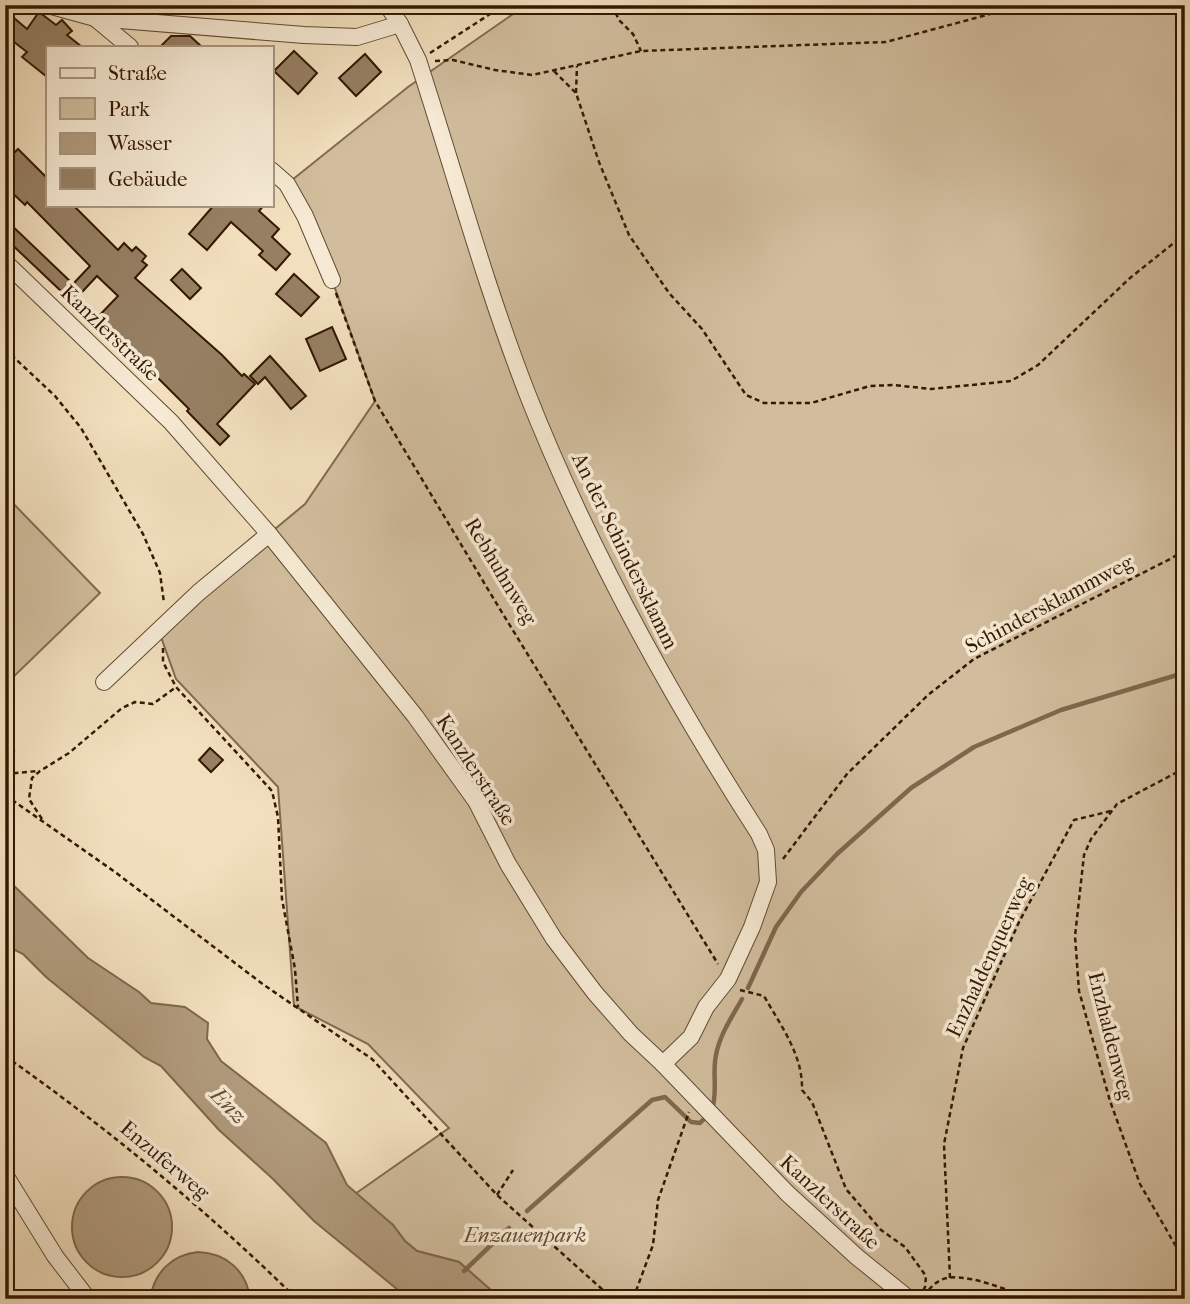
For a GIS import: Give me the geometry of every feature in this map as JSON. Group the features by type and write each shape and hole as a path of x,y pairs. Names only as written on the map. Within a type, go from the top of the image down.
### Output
{"street":[{"path":"48,5 95,18 357,37 400,24"},
{"name":"An der Schindersklamm","path":"387,5 418,60 496,307 528,395 610,578 676,700 759,834 766,850 768,882 752,927 728,979 706,1007 691,1037 663,1064"},
{"path":"95,18 129,46"},
{"path":"273,172 287,184 305,216 332,280"},
{"name":"Kanzlerstraße","path":"5,262 171,422 269,534 415,716 476,801 508,864 554,939 595,993 631,1034 787,1194 909,1299"},
{"path":"104,682 198,593 269,534"},
{"path":"5,1175 40,1234 88,1299"}],"path":[{"path":"418,60 504,5"},
{"path":"612,5 619,20 633,34 641,51"},
{"path":"418,60 453,60 532,75 641,51 886,43 1024,5"},
{"path":"577,66 576,93 599,162 629,235 669,293 702,329 746,395 764,403 811,403 870,386 893,385 931,389 1011,381 1038,365 1102,303 1185,234"},
{"path":"554,71 576,93"},
{"name":"Rebhuhnweg","path":"332,280 375,401 498,607 728,979"},
{"path":"5,349 30,370 70,412 130,509 160,573 164,597 163,662 176,687 272,791 278,817 282,899 295,970 298,1007"},
{"name":"Schindersklammweg","path":"768,882 847,774 928,695 983,654 1185,549"},
{"path":"43,820 29,799 31,782 40,771 69,753 122,708 135,702 153,704 176,687"},
{"path":"5,761 16,748"},
{"name":"Enzhaldenweg","path":"1185,768 1117,804 1090,839 1084,855 1074,936 1079,991 1110,1101 1140,1184 1185,1262"},
{"path":"5,774 40,771"},
{"path":"5,795 187,925 264,985 372,1059 497,1195 613,1299"},
{"name":"Enzhaldenquerweg","path":"950,1278 946,1242 944,1144 962,1048 1019,922 1073,820 1111,811"},
{"path":"728,979 742,993 764,996 796,1054 803,1073 802,1090 812,1102 846,1189 881,1230 905,1247 926,1276 920,1299"},
{"name":"Enzuferweg","path":"5,1056 127,1147 297,1299"},
{"path":"633,1299 653,1245 658,1200 688,1115"},
{"path":"497,1195 513,1170"},
{"path":"920,1299 940,1280 950,1278 982,1280 1014,1294 1034,1299"},
{"path":"655,1299 669,1296 690,1299"}],"green space":[{"name":"Enzauenpark","path":"526,5 1185,5 1185,1299 501,1299 459,1262 417,1251 393,1225 355,1194 449,1128 368,1044 294,1006 278,787 176,679 161,637 269,534 305,504 375,401 332,280 287,184 408,87"},
{"path":"5,495 100,593 5,685"}],"water":[{"name":"Enz","path":"5,877 88,958 151,1003 185,1007 208,1023 207,1039 221,1061 326,1143 347,1185 393,1225 405,1241 417,1251 459,1262 501,1299 409,1299 314,1221 219,1130 161,1066 144,1057 46,977 23,954 5,945"},
{"path":"122,1177 150,1185 164,1199 172,1227 164,1255 150,1269 122,1277 94,1269 80,1255 72,1227 80,1199 94,1185"},
{"path":"198,1252 218,1256 233,1265 245,1280 250,1299 150,1299 155,1281 165,1267 180,1257"}],"building":[{"path":"39,12 56,25 62,20 72,31 67,35 81,46 46,46 46,76 22,57 27,52 5,35 5,30 14,18 27,29"},
{"path":"171,36 190,36 201,46 161,46"},
{"path":"294,51 317,73 298,94 274,71"},
{"path":"365,54 381,72 356,96 339,78"},
{"path":"18,149 46,177 46,206 74,206 118,250 124,243 132,251 136,247 146,256 142,261 147,265 135,278 242,376 244,374 255,384 217,424 229,436 220,445 187,411 189,409 116,336 106,328 101,332 92,323 118,296 97,276 70,305 61,296 63,293 5,238 5,219 73,284 90,266 27,202 25,205 5,186 5,162"},
{"path":"213,206 263,206 259,211 279,229 272,237 290,254 276,270 259,255 263,251 231,222 207,250 189,234"},
{"path":"182,269 201,288 190,299 171,280"},
{"path":"294,274 319,297 301,316 276,294"},
{"path":"332,327 346,359 320,371 306,339"},
{"path":"270,356 306,396 291,409 265,377 258,384 250,376"},
{"path":"210,748 223,760 211,772 199,760"}],"waterway":[{"path":"748,988 776,927 801,892 837,854 911,788 974,747 1061,710 1177,675 1185,670"},
{"path":"712,1110 718,1047 742,999"},
{"path":"527,1211 652,1100 665,1097 691,1122 700,1123 703,1120"},
{"path":"464,1271 509,1228"}]}
